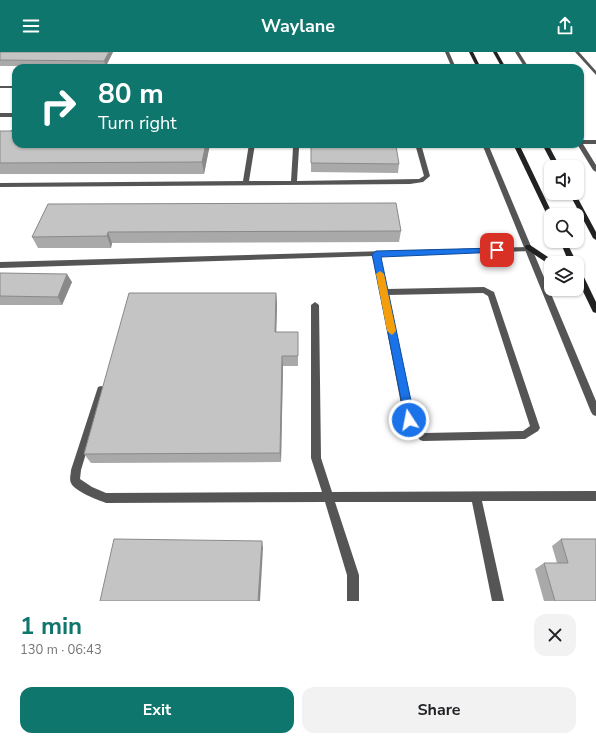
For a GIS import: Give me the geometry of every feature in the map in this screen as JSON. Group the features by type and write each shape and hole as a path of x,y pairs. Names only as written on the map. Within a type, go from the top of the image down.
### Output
{"main road":[{"path":"471,52 477,64"},
{"path":"495,52 502,64"},
{"path":"518,148 547,208"},
{"path":"547,148 554,160"},
{"path":"576,200 596,238"},
{"path":"528,248 544,258"},
{"path":"584,287 596,310"}],"street":[{"path":"447,52 452,64"},
{"path":"517,52 524,64"},
{"path":"577,52 596,74"},
{"path":"0,87 12,87"},
{"path":"0,116 12,115"},
{"path":"0,138 12,132"},
{"path":"584,143 596,142"},
{"path":"246,183 251,148"},
{"path":"294,183 296,148"},
{"path":"0,185 410,182 421,180 427,176 419,148"},
{"path":"487,148 596,412"},
{"path":"583,148 596,170"},
{"path":"0,265 528,248"},
{"path":"376,254 409,420 424,437 525,435 535,428 491,294 484,290 384,292"},
{"path":"315,305 316,458 352,575 353,601"},
{"path":"101,390 76,470 75,481 88,490 106,498 596,496"},
{"path":"476,496 498,601"}],"building":[{"path":"0,52 109,52 104,61 0,60"},
{"path":"0,131 12,131 12,148 205,148 202,162 0,163"},
{"path":"311,148 396,148 399,164 311,163"},
{"path":"396,203 401,231 108,232 107,236 32,237 48,204"},
{"path":"0,273 67,274 58,297 0,296"},
{"path":"129,293 276,293 275,332 298,332 298,356 282,356 280,453 84,454"},
{"path":"114,539 262,541 258,601 100,601"},
{"path":"561,539 596,539 596,601 555,601 544,563 568,563"}],"slow traffic":[{"path":"380,274 392,331"}],"route":[{"path":"409,420 376,254 497,250"}]}
